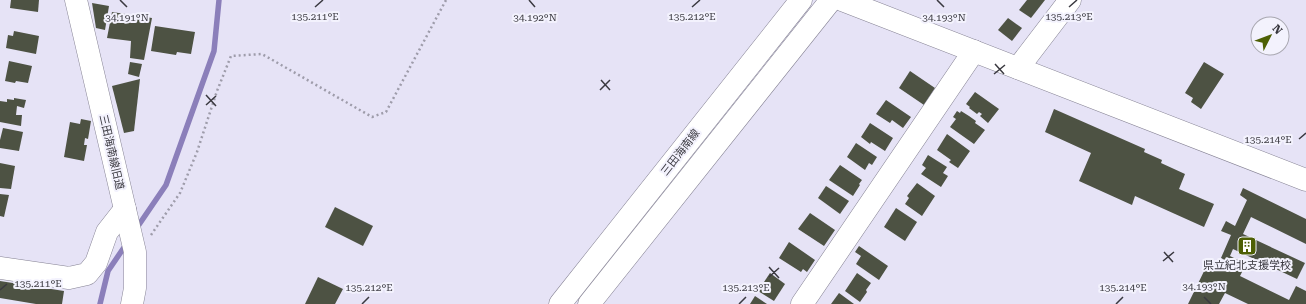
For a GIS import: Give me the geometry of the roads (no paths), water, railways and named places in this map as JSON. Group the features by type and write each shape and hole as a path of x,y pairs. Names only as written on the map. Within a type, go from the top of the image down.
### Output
{"street":[{"name":"三田海南線旧道","path":"76,0 136,255 135,288 132,304"},
{"name":"三田海南線","path":"560,304 801,0"},
{"path":"589,304 831,0"},
{"path":"842,0 1306,180"},
{"path":"1018,68 1070,0"},
{"path":"802,304 974,51"},
{"path":"0,268 69,278 87,274 96,263 107,232 127,214"}],"waterway":[{"path":"136,229 166,185 214,51 219,0"},
{"path":"100,304 108,271 127,243"}],"place":[{"name":"県立紀北支援学校","path":"1247,246"}]}
